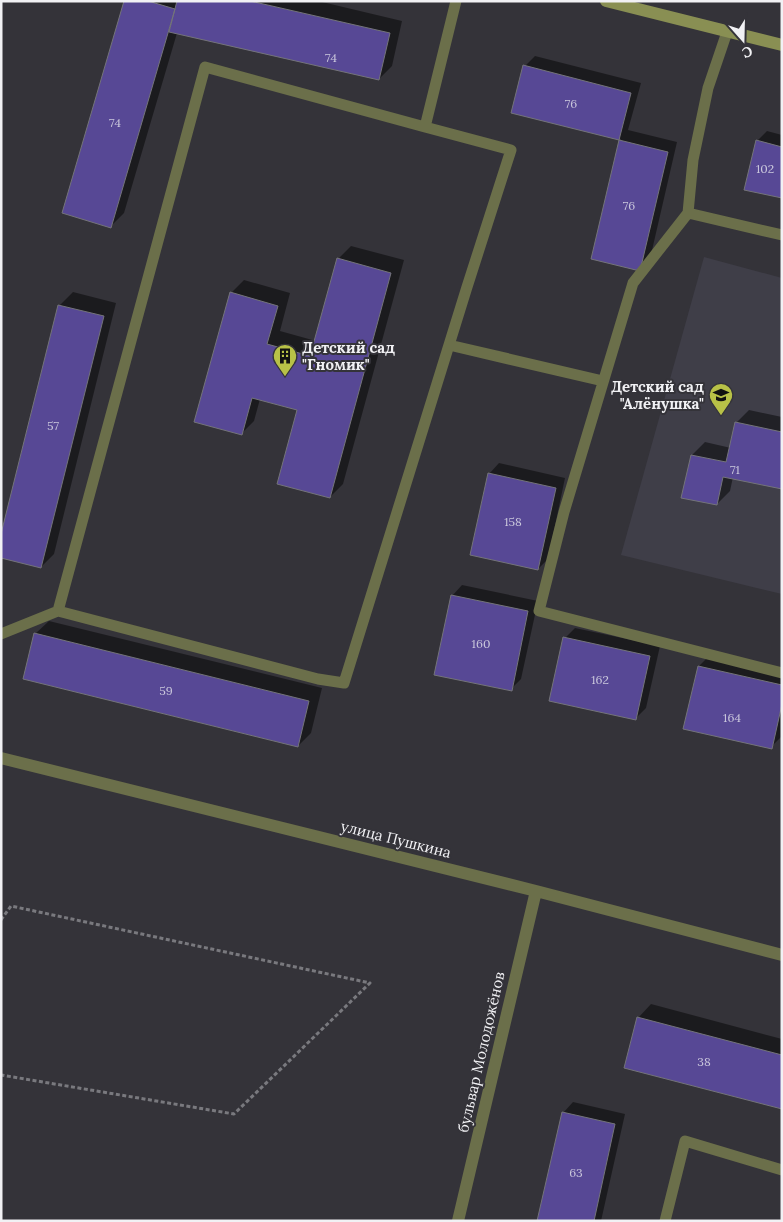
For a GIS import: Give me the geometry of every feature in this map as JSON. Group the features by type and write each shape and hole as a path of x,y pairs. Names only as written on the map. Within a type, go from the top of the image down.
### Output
{"main road":[{"path":"606,1 782,45"}],"street":[{"name":"улица Пушкина","path":"1,758 782,954"},
{"name":"бульвар Молодожёнов","path":"458,1221 536,891"}],"lane":[{"path":"425,127 456,1"},
{"path":"727,32 708,88 704,106 693,160 688,213 633,283 564,512 539,611 782,673"},
{"path":"1,634 58,612 318,679 344,683 511,150 205,67 58,612"},
{"path":"688,213 782,235"},
{"path":"449,345 603,381"},
{"path":"664,1221 685,1141 782,1170"}],"path":[{"path":"1,920 11,906 370,983 234,1114 1,1075"}],"shaded area":[{"name":"Детский сад \"Алёнушка\"","path":"704,257 782,278 782,594 621,555"}],"building":[{"path":"124,1 148,1 175,9 111,228 62,213"},
{"path":"177,1 250,1 390,33 379,80 169,32"},
{"path":"523,65 631,93 619,140 511,113"},
{"path":"619,140 668,152 640,271 591,259"},
{"path":"756,140 782,147 782,198 744,190"},
{"name":"Детский сад \"Гномик\"","path":"337,258 391,273 330,498 277,484 297,410 252,398 242,435 194,422 230,292 278,306 267,344 310,356"},
{"path":"58,305 104,316 41,568 1,558 1,534"},
{"path":"735,422 782,432 782,489 723,477 717,505 681,498 691,455 726,462"},
{"path":"488,473 556,488 538,570 470,555"},
{"path":"451,595 528,611 512,691 434,675"},
{"path":"34,633 309,701 298,747 23,679"},
{"path":"563,637 650,656 636,720 549,701"},
{"path":"698,666 782,685 782,704 772,749 683,729"},
{"path":"637,1017 782,1055 782,1109 624,1068"},
{"path":"562,1112 615,1124 594,1221 537,1221"}],"place":[{"name":"Детский сад \"Гномик\"","path":"285,377"},
{"name":"Детский сад \"Алёнушка\"","path":"721,416"}]}
